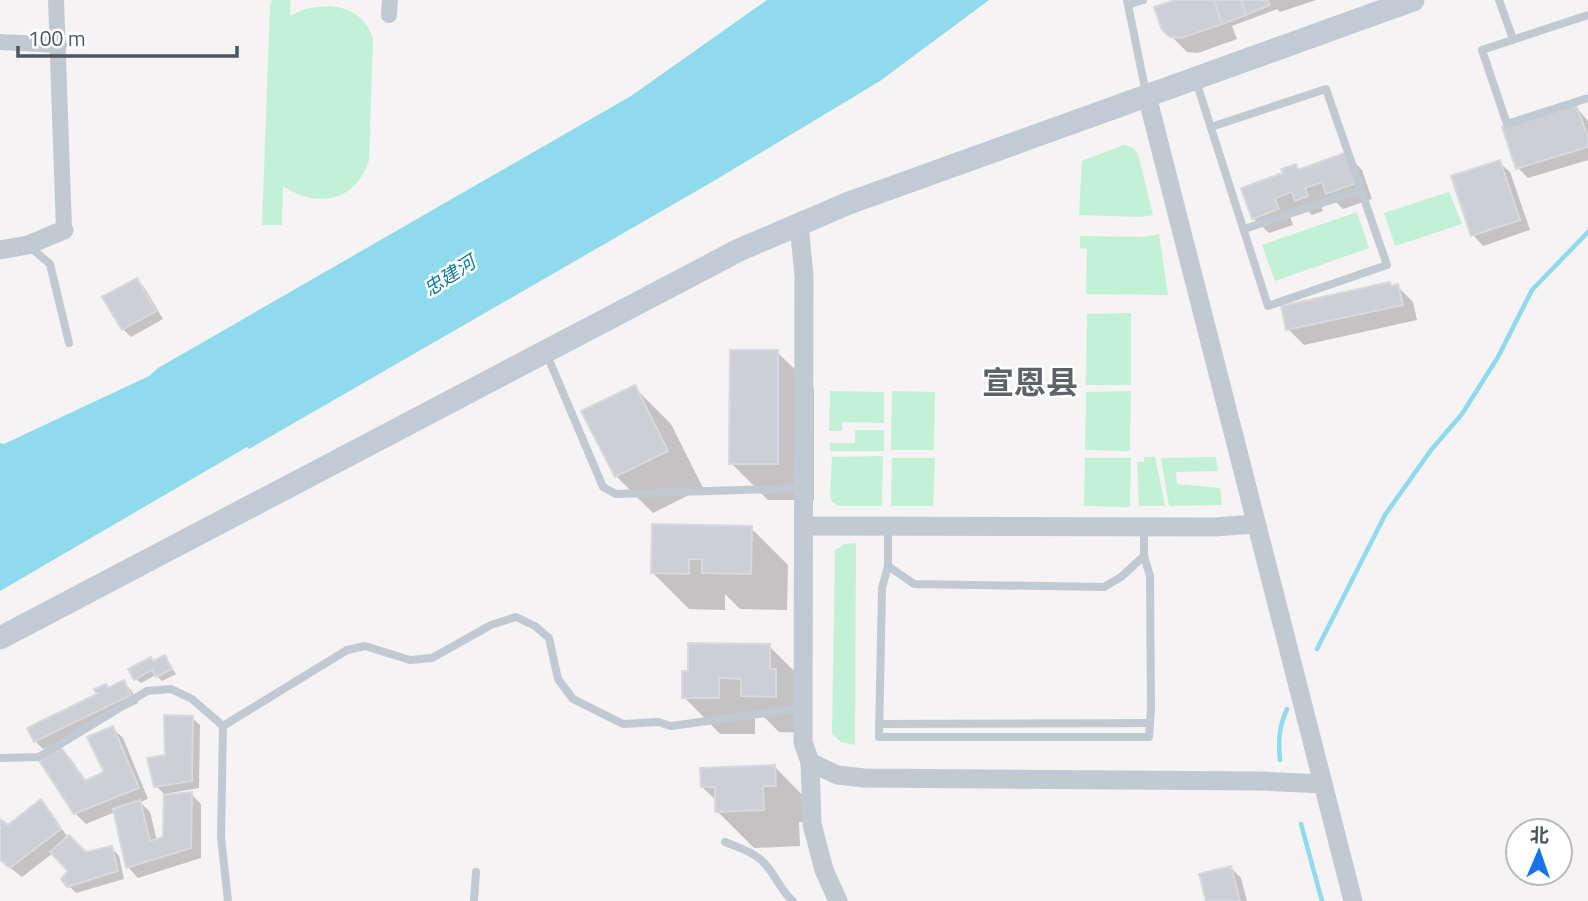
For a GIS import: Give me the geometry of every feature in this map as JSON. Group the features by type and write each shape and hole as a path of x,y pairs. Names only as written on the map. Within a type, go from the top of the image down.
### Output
{"main road":[{"path":"0,638 740,250 849,203 1413,0"}],"street":[{"path":"0,250 27,245 64,230 56,0"},
{"path":"0,42 59,45"},
{"path":"1147,96 1353,901"},
{"path":"799,225 804,276 803,742 810,762 812,824 824,870 838,901"},
{"path":"805,526 1214,527 1256,524"},
{"path":"810,762 837,775 864,778 1260,781 1323,784"}],"lane":[{"path":"1143,0 1127,3 1147,96"},
{"path":"1499,0 1513,39"},
{"path":"1588,15 1482,50 1507,124 1588,98"},
{"path":"1195,78 1268,306 1387,265 1326,89 1211,127"},
{"path":"1244,229 1362,191"},
{"path":"27,245 50,264 69,343"},
{"path":"545,352 603,486 616,494 805,488"},
{"path":"888,526 888,566 881,588 879,737 1149,737 1150,576 1144,556 1144,527"},
{"path":"888,566 914,584 1104,587 1144,556"},
{"path":"223,726 347,650 365,646 410,660 432,657 491,625 516,617 535,626 549,638 558,679 573,699 624,724 658,722 671,726 803,708"},
{"path":"0,758 38,757 147,691 171,689 192,699 223,726 221,837 228,901"},
{"path":"879,724 1150,723"},
{"path":"725,842 751,852 765,863 784,894 793,901"},
{"path":"474,901 477,872"}],"green space":[{"path":"272,0 290,0 290,16 313,8 338,7 359,17 367,26 373,39 369,160 355,185 334,197 309,197 283,186 282,225 262,225 270,5"},
{"path":"1123,145 1132,147 1138,154 1153,215 1079,215 1082,161"},
{"path":"1449,192 1462,224 1395,246 1384,213"},
{"path":"1357,212 1369,248 1275,281 1262,245"},
{"path":"1159,234 1168,295 1086,294 1087,249 1080,248 1080,236 1142,237"},
{"path":"1131,313 1131,385 1086,385 1087,314"},
{"path":"830,391 884,392 884,423 842,422 842,431 829,431"},
{"path":"892,391 935,392 934,450 891,450"},
{"path":"1131,391 1130,451 1085,450 1086,392"},
{"path":"855,430 884,430 884,451 830,451 830,443 855,443"},
{"path":"883,456 882,506 838,506 832,502 832,457"},
{"path":"1144,457 1155,457 1165,506 1139,506 1137,462 1144,462"},
{"path":"1216,457 1218,471 1176,472 1177,484 1220,488 1222,505 1169,506 1161,458"},
{"path":"892,458 935,458 933,506 891,506"},
{"path":"1085,458 1131,458 1130,507 1084,506"},
{"path":"856,543 855,745 841,742 832,734 835,550 845,544"}],"water":[{"name":"忠建河","path":"767,0 989,0 880,81 712,182 0,591 0,443 4,444 149,376 158,368 631,96"}],"building":[{"path":"1175,0 1214,0 1222,24 1181,38 1170,37 1162,30 1154,7"},
{"path":"1214,0 1241,0 1246,15 1222,24"},
{"path":"1241,0 1268,0 1270,5 1246,15"},
{"path":"1576,105 1588,136 1588,147 1516,169 1502,127"},
{"path":"1347,152 1357,183 1326,194 1322,182 1305,188 1308,196 1295,201 1292,192 1275,198 1279,209 1252,219 1241,188 1283,173 1281,169 1296,164 1298,170"},
{"path":"1500,160 1520,220 1471,236 1451,176"},
{"path":"137,278 156,311 122,330 102,297"},
{"path":"1390,282 1391,286 1398,284 1403,305 1286,330 1281,306"},
{"path":"730,350 778,350 778,464 729,464"},
{"path":"635,385 668,451 615,477 581,411"},
{"path":"652,524 752,526 751,574 702,573 702,559 689,559 689,574 651,573"},
{"path":"688,643 770,644 770,669 776,669 776,697 741,696 741,679 719,678 719,698 682,698 682,671 688,671"},
{"path":"165,655 172,669 156,677 152,670 134,680 128,669 151,657 153,661"},
{"path":"124,680 131,695 34,742 27,728 97,694 94,689 106,684 108,688"},
{"path":"164,715 193,716 192,781 154,787 147,758 165,755"},
{"path":"113,726 139,788 74,814 40,762 60,746 85,781 104,772 87,737"},
{"path":"775,765 776,786 763,786 764,810 715,812 715,787 701,787 700,768"},
{"path":"192,792 191,848 126,868 113,809 140,800 150,841 163,837 164,795"},
{"path":"41,799 61,829 10,868 0,860 0,819 8,825"},
{"path":"69,835 86,852 112,846 118,871 67,887 61,879 68,871 50,852"},
{"path":"1231,866 1240,901 1206,901 1199,874"}],"waterway":[{"path":"1317,649 1385,515 1431,450 1462,414 1498,357 1532,290 1588,232"},
{"path":"1280,760 1280,734 1287,709"},
{"path":"1301,824 1322,901"}],"district":[{"name":"宣恩县","path":"1030,382"}]}
